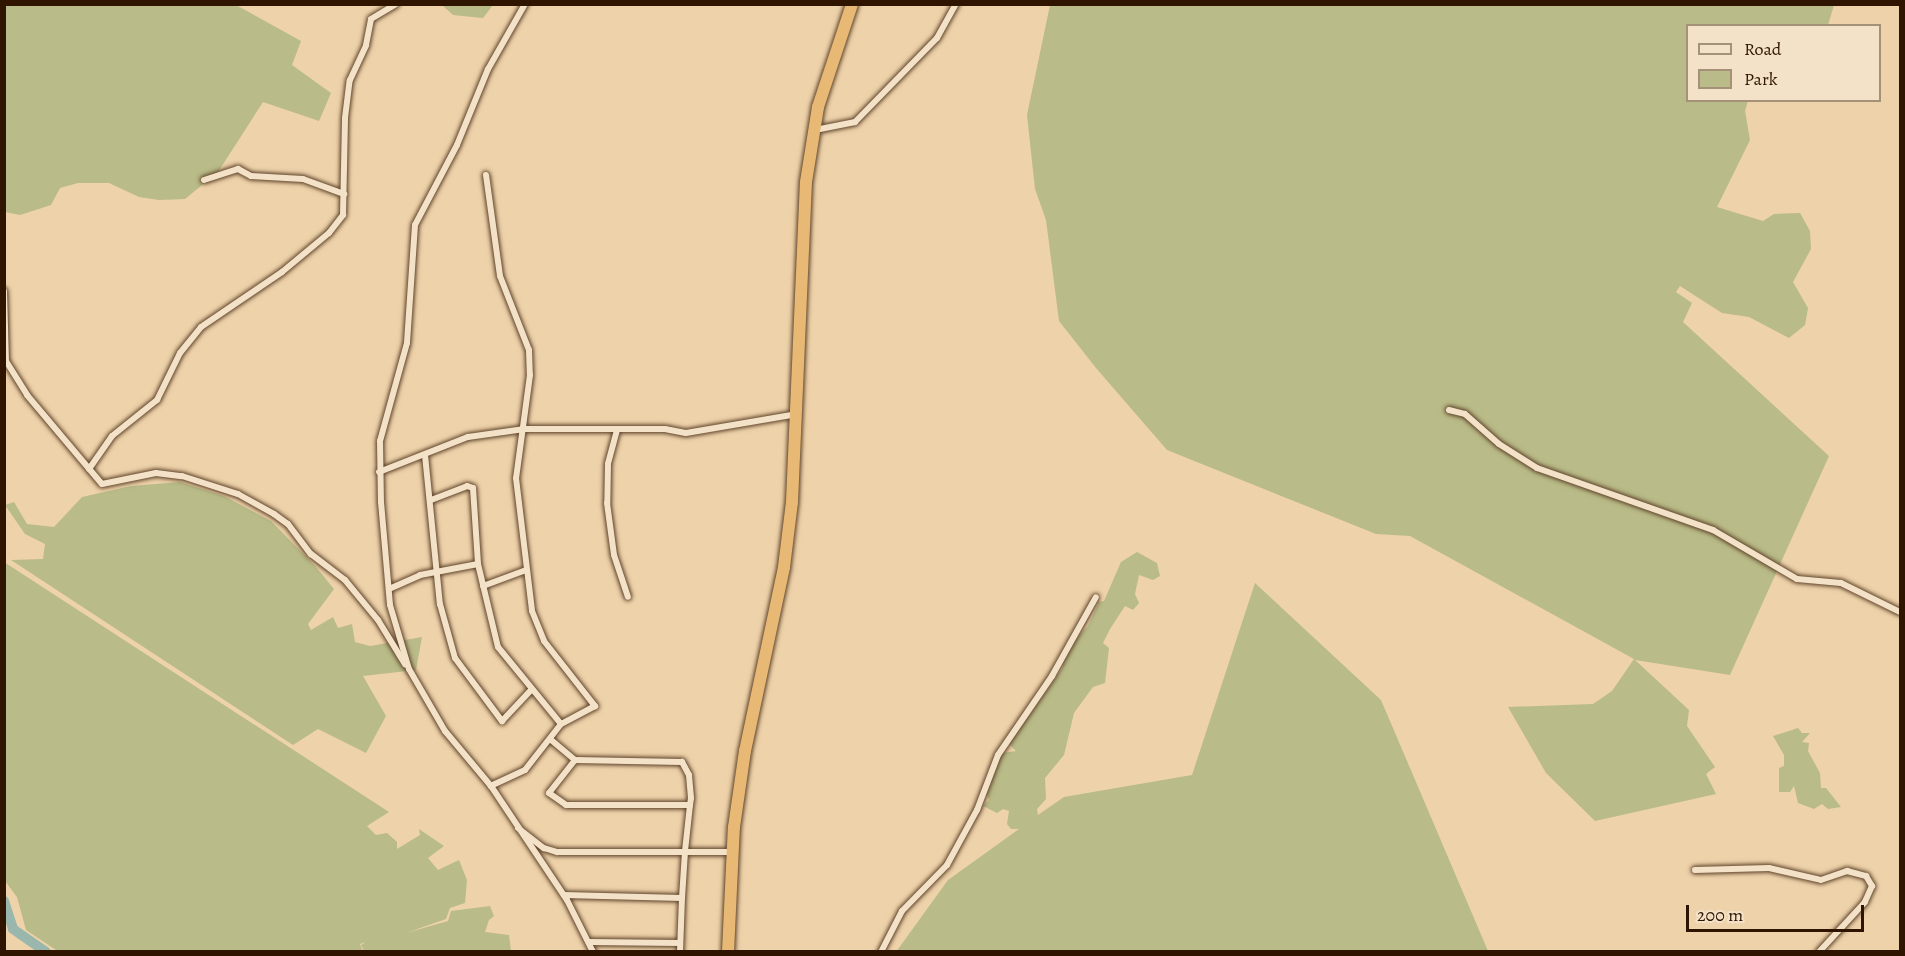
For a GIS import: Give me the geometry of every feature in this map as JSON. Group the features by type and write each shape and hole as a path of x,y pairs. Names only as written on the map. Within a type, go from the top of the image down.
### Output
{"highway":[{"path":"728,951 732,852 745,751 784,567 797,414 802,218 814,130 824,87 852,4"}],"street":[{"path":"89,469 112,436 157,400 180,353 201,327 282,272 329,233 343,215 345,118 353,71 366,45 374,15 393,10 396,4"},
{"path":"409,669 395,628 389,589 379,472 382,429 407,343 415,225 457,145 488,69 525,4"},
{"path":"814,130 855,122 937,38 956,4"},
{"path":"204,180 238,169 251,176 303,178 344,194"},
{"path":"486,175 500,276 529,350 524,429 516,471 526,570 540,633 595,706 561,724 525,770 491,786"},
{"path":"4,291 6,361 27,395 102,484 156,473 182,476 238,494 288,524 311,554 345,580 378,620 445,731 491,786 514,824 564,895 593,951"},
{"path":"1449,410 1472,418 1499,444 1537,468 1713,530 1797,579 1841,583 1900,612"},
{"path":"379,472 468,437 524,429 665,429 686,433 797,414"},
{"path":"617,430 608,464 607,503 618,575 628,597"},
{"path":"425,455 440,604 455,658 502,721 531,690"},
{"path":"431,500 467,486 473,488 478,564 498,647 561,724"},
{"path":"389,589 437,571 478,564"},
{"path":"483,586 526,570"},
{"path":"881,951 902,911 947,866 977,810 998,755 1052,676 1096,597"},
{"path":"550,738 575,760 682,762 689,775 690,806 685,851 680,951"},
{"path":"575,760 549,793 566,805 690,806"},
{"path":"514,824 544,848 556,852 732,852"},
{"path":"1695,870 1769,868 1821,880 1847,872 1866,876 1872,886 1865,902 1829,935 1819,951"},
{"path":"564,895 682,898"},
{"path":"589,942 680,943"}],"green space":[{"path":"4,5 236,5 301,41 292,65 331,93 319,121 263,102 218,172 185,199 159,200 139,197 109,183 78,183 60,188 51,205 20,215 5,212"},
{"path":"442,5 493,5 483,18 453,15"},
{"path":"1050,5 1834,5 1828,24 1686,24 1686,102 1748,102 1745,111 1750,140 1717,207 1763,221 1774,214 1800,213 1810,231 1811,249 1793,282 1808,308 1805,325 1789,338 1749,317 1722,313 1680,286 1676,292 1692,303 1683,322 1829,456 1730,675 1635,660 1689,710 1687,726 1715,767 1706,774 1716,794 1595,821 1546,773 1508,707 1593,704 1612,691 1634,659 1410,536 1376,534 1167,450 1096,368 1059,321 1046,220 1035,189 1027,115"},
{"path":"180,482 224,496 271,521 316,567 334,589 308,624 311,630 333,617 338,628 352,624 355,642 370,646 422,637 416,670 363,676 386,716 366,753 318,729 293,745 11,560 43,559 45,544 25,534 5,505 14,502 27,524 54,527 82,497 131,486"},
{"path":"1137,552 1157,563 1160,576 1153,580 1139,575 1135,594 1139,603 1133,610 1125,606 1110,629 1103,643 1109,648 1105,683 1093,687 1074,713 1064,755 1045,778 1046,799 1037,809 1038,815 1064,797 1192,775 1255,583 1381,700 1488,951 896,952 948,880 1019,829 1011,829 1007,824 1009,811 1003,809 997,813 983,806 989,800 986,793 992,771 1002,753 1016,751 1009,744 1062,669 1067,648 1088,626 1099,602 1104,601 1121,562"},
{"path":"4,562 389,812 367,826 376,835 387,833 397,842 397,849 420,835 419,829 444,846 428,858 438,870 459,860 467,880 465,903 450,908 446,919 406,933 448,921 451,911 490,906 494,916 489,920 485,932 509,935 511,951 364,951 361,945 366,942 360,944 363,952 59,952 26,930 17,897 5,881"},
{"path":"1798,728 1802,733 1810,733 1802,742 1809,743 1808,751 1820,773 1821,788 1826,788 1841,807 1828,809 1822,804 1814,809 1798,803 1794,786 1790,792 1779,792 1779,768 1784,766 1784,755 1773,736"}],"waterway":[{"path":"4,901 13,929 46,952"}]}
